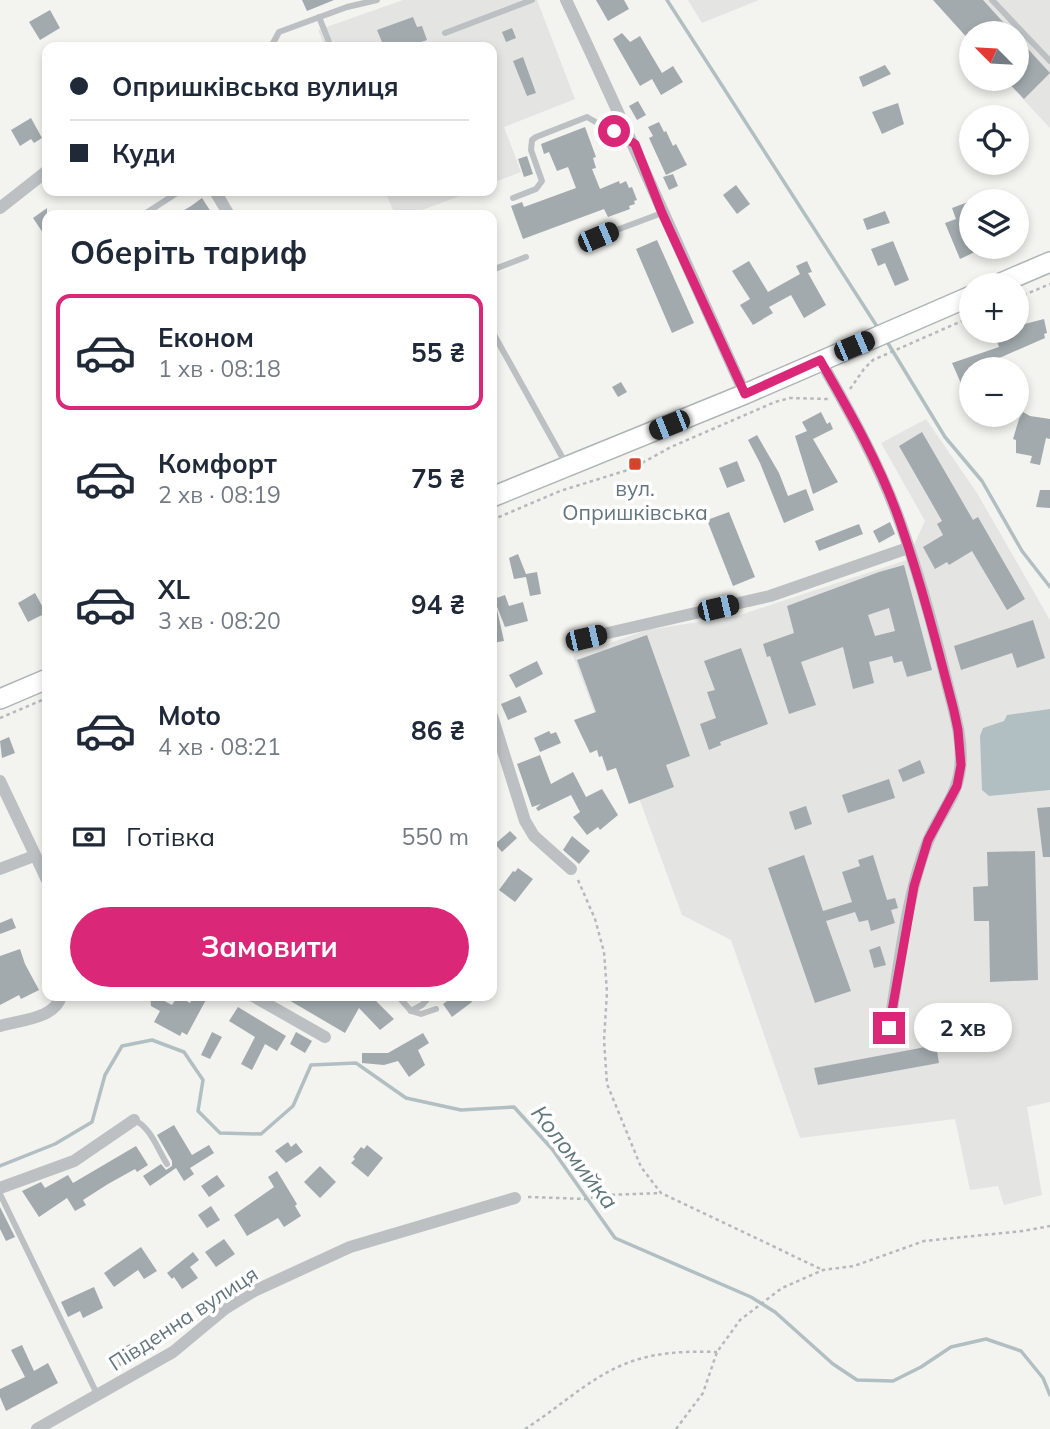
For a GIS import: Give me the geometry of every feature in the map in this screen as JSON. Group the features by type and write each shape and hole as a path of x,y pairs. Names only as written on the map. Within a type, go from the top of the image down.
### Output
{"main road":[{"path":"1024,273 1050,262"},
{"path":"497,495 745,394 959,301"},
{"path":"0,699 42,681"}],"street":[{"path":"566,0 635,144 662,213 745,394"},
{"path":"0,208 42,175"},
{"path":"820,360 886,486 908,548 941,659 958,730 961,765 957,786 928,840 914,886 889,1028"},
{"path":"586,638 770,596 908,548"},
{"path":"497,743 525,821 534,836 571,869"},
{"path":"0,781 42,871"},
{"path":"0,869 34,856"},
{"path":"0,1026 51,1011 59,1001"},
{"path":"262,1001 325,1037"},
{"path":"0,1188 74,1161 134,1120"},
{"name":"Південна вулиця","path":"37,1429 173,1352 226,1308 297,1270 350,1247 516,1198"}],"lane":[{"path":"274,42 279,32 377,0"},
{"path":"445,33 532,0"},
{"path":"992,0 1050,61"},
{"path":"319,17 329,42"},
{"path":"513,198 536,189 542,181 531,149 532,140 537,137 590,117 635,144"},
{"path":"151,210 172,196"},
{"path":"598,237 662,213"},
{"path":"497,268 526,257"},
{"path":"497,340 568,466"},
{"path":"402,1001 411,1011 421,1014 436,1009"},
{"path":"411,1011 426,1001"},
{"path":"134,1120 141,1122 167,1164"},
{"path":"0,1194 98,1396"}],"path":[{"path":"1029,293 1050,285"},
{"path":"497,518 561,491 631,469 671,447 775,402 790,398 823,399 839,394 849,389 873,360 959,322"},
{"path":"0,718 42,700"},
{"path":"571,869 586,894 604,952 607,1084 641,1167 661,1193 823,1270"},
{"path":"516,1198 585,1199 607,1195 661,1193"},
{"path":"676,1429 703,1393 717,1352 740,1320 773,1293 823,1270 853,1266 924,1241 1050,1226"},
{"path":"525,1429 596,1379 621,1366 664,1354 717,1352"}],"shaded area":[{"path":"403,0 537,0 575,99 504,127 521,172 497,181 497,42 323,42 318,30"},
{"path":"688,0 759,0 702,23"},
{"path":"933,0 1050,0 1050,128 1015,91 1029,91 1029,21 959,21 959,29"},
{"path":"387,196 460,196 422,210 393,210"},
{"path":"926,419 977,493 1050,620 1050,1102 1027,1107 1042,1195 1004,1205 998,1186 970,1190 955,1119 800,1138 731,940 682,915 628,768 616,768 573,656 647,630 737,616 907,560 925,521 881,443"},
{"path":"1050,709 1050,790 989,796 982,790 980,736 983,728 1004,721 1007,715"}],"building":[{"path":"302,0 334,0 307,11"},
{"path":"596,0 624,0 629,9 608,21"},
{"path":"933,0 983,0 1002,21 959,21 959,29"},
{"path":"50,10 60,28 40,40 29,22"},
{"path":"413,17 417,27 422,26 427,40 382,42 377,30"},
{"path":"512,28 516,38 506,42 502,32"},
{"path":"622,33 630,42 640,36 662,73 673,66 683,82 661,95 652,79 640,86 613,39"},
{"path":"1029,50 1050,73 1024,99 1016,91 1029,91"},
{"path":"523,57 536,93 527,96 513,61"},
{"path":"885,65 891,74 863,87 859,77"},
{"path":"638,101 646,115 637,120 629,106"},
{"path":"898,103 904,124 882,134 872,112"},
{"path":"31,118 42,138 34,143 31,139 20,146 11,130"},
{"path":"659,122 673,146 676,144 687,165 666,175 649,138 653,136 648,127"},
{"path":"585,127 596,157 593,158 596,168 592,169 600,189 626,181 629,188 632,187 637,200 634,201 635,204 629,206 630,209 608,217 604,209 523,239 511,206 522,202 524,207 576,188 568,167 557,171 549,152 544,154 541,144"},
{"path":"527,156 533,174 524,177 518,159"},
{"path":"673,174 678,186 669,190 663,177"},
{"path":"736,185 750,204 737,214 723,195"},
{"path":"202,198 210,210 184,210"},
{"path":"959,205 959,257 945,223 956,219 952,208"},
{"path":"885,211 890,223 867,230 863,219"},
{"path":"42,212 42,232 33,218"},
{"path":"657,240 694,323 672,333 636,249"},
{"path":"893,241 909,280 895,286 885,263 878,266 871,249"},
{"path":"749,261 768,292 800,274 796,266 807,261 812,272 808,273 826,305 804,318 791,295 769,307 773,313 753,325 740,305 750,299 732,271"},
{"path":"1044,319 1047,333 1044,334 1045,338 1002,357 970,357 999,347 997,343 1029,343 1029,323"},
{"path":"959,361 959,379 952,363"},
{"path":"621,382 627,392 618,397 612,387"},
{"path":"821,412 833,429 813,439 838,482 813,494 795,436 807,431 802,422"},
{"path":"1029,415 1050,419 1050,439 1046,438 1040,465 1030,463 1032,456 1016,453 1016,440 1013,439 1017,427 1029,427"},
{"path":"922,432 973,520 978,517 1025,599 1007,610 972,551 949,565 947,562 935,569 923,547 943,535 937,524 942,521 899,446"},
{"path":"757,435 779,473 788,496 806,489 814,510 784,523 748,440"},
{"path":"737,461 745,481 727,488 719,468"},
{"path":"1040,490 1050,490 1050,508 1036,507"},
{"path":"729,512 755,577 733,586 707,520"},
{"path":"890,522 895,534 879,543 873,531"},
{"path":"859,524 863,534 819,551 815,541"},
{"path":"518,554 526,574 537,572 541,594 530,596 526,577 514,579 509,558"},
{"path":"904,565 932,670 907,677 902,661 894,663 892,656 869,662 874,683 853,689 843,647 801,662 816,705 789,714 770,656 767,657 763,644 794,633 787,606","holes":["889,608 895,631 875,636 868,615"]},
{"path":"35,593 42,606 42,615 28,622 18,603"},
{"path":"505,595 509,606 523,602 528,621 505,627 497,607 497,598"},
{"path":"497,610 504,641 497,642"},
{"path":"1033,620 1045,658 1017,668 1012,653 961,670 954,646"},
{"path":"647,635 690,756 666,765 674,787 629,804 616,768 607,771 597,750 590,753 574,720 596,712 577,660"},
{"path":"741,648 768,724 720,742 721,745 709,750 700,724 716,718 707,692 715,690 704,661"},
{"path":"537,661 543,674 516,688 509,675"},
{"path":"520,696 527,712 508,720 501,704"},
{"path":"549,731 551,734 556,732 561,743 540,752 534,738"},
{"path":"9,737 15,753 2,758 0,741"},
{"path":"540,755 551,784 573,772 586,797 602,789 618,815 600,830 598,827 587,835 573,817 580,812 571,795 538,811 536,808 541,804 532,807 517,764"},
{"path":"920,760 925,773 903,782 898,770"},
{"path":"889,779 895,798 848,813 842,795"},
{"path":"806,806 812,824 795,830 789,812"},
{"path":"1050,807 1050,857 1043,857 1037,808"},
{"path":"510,831 517,838 502,852 497,842"},
{"path":"572,836 590,851 579,864 563,850"},
{"path":"1035,851 1038,980 990,982 989,921 974,921 973,887 988,886 987,852"},
{"path":"804,855 823,911 852,902 842,872 860,866 858,860 873,855 887,900 895,898 898,908 891,910 895,923 871,931 868,920 859,922 855,912 826,921 851,991 815,1003 768,868"},
{"path":"518,868 533,879 515,902 499,890"},
{"path":"12,918 16,928 0,934 0,923"},
{"path":"880,946 886,965 874,968 869,950"},
{"path":"20,949 39,990 21,999 19,995 0,1005 0,956"},
{"path":"150,1001 164,1001 172,1005 175,1001 205,1001 187,1035 182,1032 180,1036 154,1022 160,1011 151,1006"},
{"path":"291,1001 376,1001 394,1019 380,1030 359,1008 345,1033"},
{"path":"447,1001 472,1002 452,1017 443,1004"},
{"path":"238,1007 286,1036 277,1051 265,1044 252,1070 241,1064 255,1037 229,1021"},
{"path":"212,1032 222,1037 210,1059 201,1055"},
{"path":"296,1032 312,1041 305,1053 290,1044"},
{"path":"423,1033 429,1043 418,1050 425,1065 409,1077 398,1061 384,1065 362,1063 362,1053 388,1053"},
{"path":"936,1045 939,1063 818,1085 814,1068"},
{"path":"174,1125 192,1155 209,1145 214,1153 190,1168 194,1174 184,1181 176,1168 150,1186 143,1176 161,1164 166,1170 172,1166 172,1161 157,1135"},
{"path":"288,1142 291,1147 296,1143 303,1152 286,1163 275,1151"},
{"path":"367,1145 383,1158 368,1177 351,1163 361,1147 364,1149"},
{"path":"136,1146 148,1165 108,1184 83,1200 86,1205 75,1211 67,1198 39,1217 22,1191 41,1182 45,1188 68,1175 73,1183"},
{"path":"320,1166 336,1182 320,1198 304,1182"},
{"path":"277,1171 297,1204 295,1206 301,1216 284,1227 278,1218 247,1236 234,1215 274,1187 268,1177"},
{"path":"217,1175 225,1186 209,1197 201,1186"},
{"path":"211,1206 220,1220 207,1228 198,1215"},
{"path":"0,1207 15,1237 6,1241 0,1229"},
{"path":"224,1239 235,1254 216,1267 205,1252"},
{"path":"141,1247 157,1271 144,1279 138,1270 114,1287 104,1273"},
{"path":"193,1252 199,1260 190,1267 198,1278 182,1289 174,1277 172,1279 167,1273"},
{"path":"94,1287 103,1308 83,1318 80,1311 68,1317 61,1302"},
{"path":"130,1344 136,1357 120,1366 114,1352"},
{"path":"22,1345 34,1371 48,1363 58,1383 6,1411 0,1397 0,1389 25,1377 11,1350"}],"waterway":[{"path":"667,0 878,328"},
{"path":"886,340 945,437 982,481 1022,551 1050,587"},
{"name":"Коломийка","path":"0,1166 55,1144 92,1122 105,1075 122,1046 152,1040 184,1052 203,1080 198,1111 220,1133 261,1134 293,1106 311,1065 356,1063 406,1098 461,1110 514,1107 552,1149 615,1238 751,1297 775,1312 833,1364 857,1380 893,1381 951,1347 986,1339 1021,1351 1043,1378 1050,1395"}],"place":[{"name":"вул. Опришківська","path":"635,464"}],"route":[{"path":"614,131 635,144 662,213 745,394 820,360 886,486 901,524 954,711 961,765 957,786 928,840 914,886 889,1028"}]}
